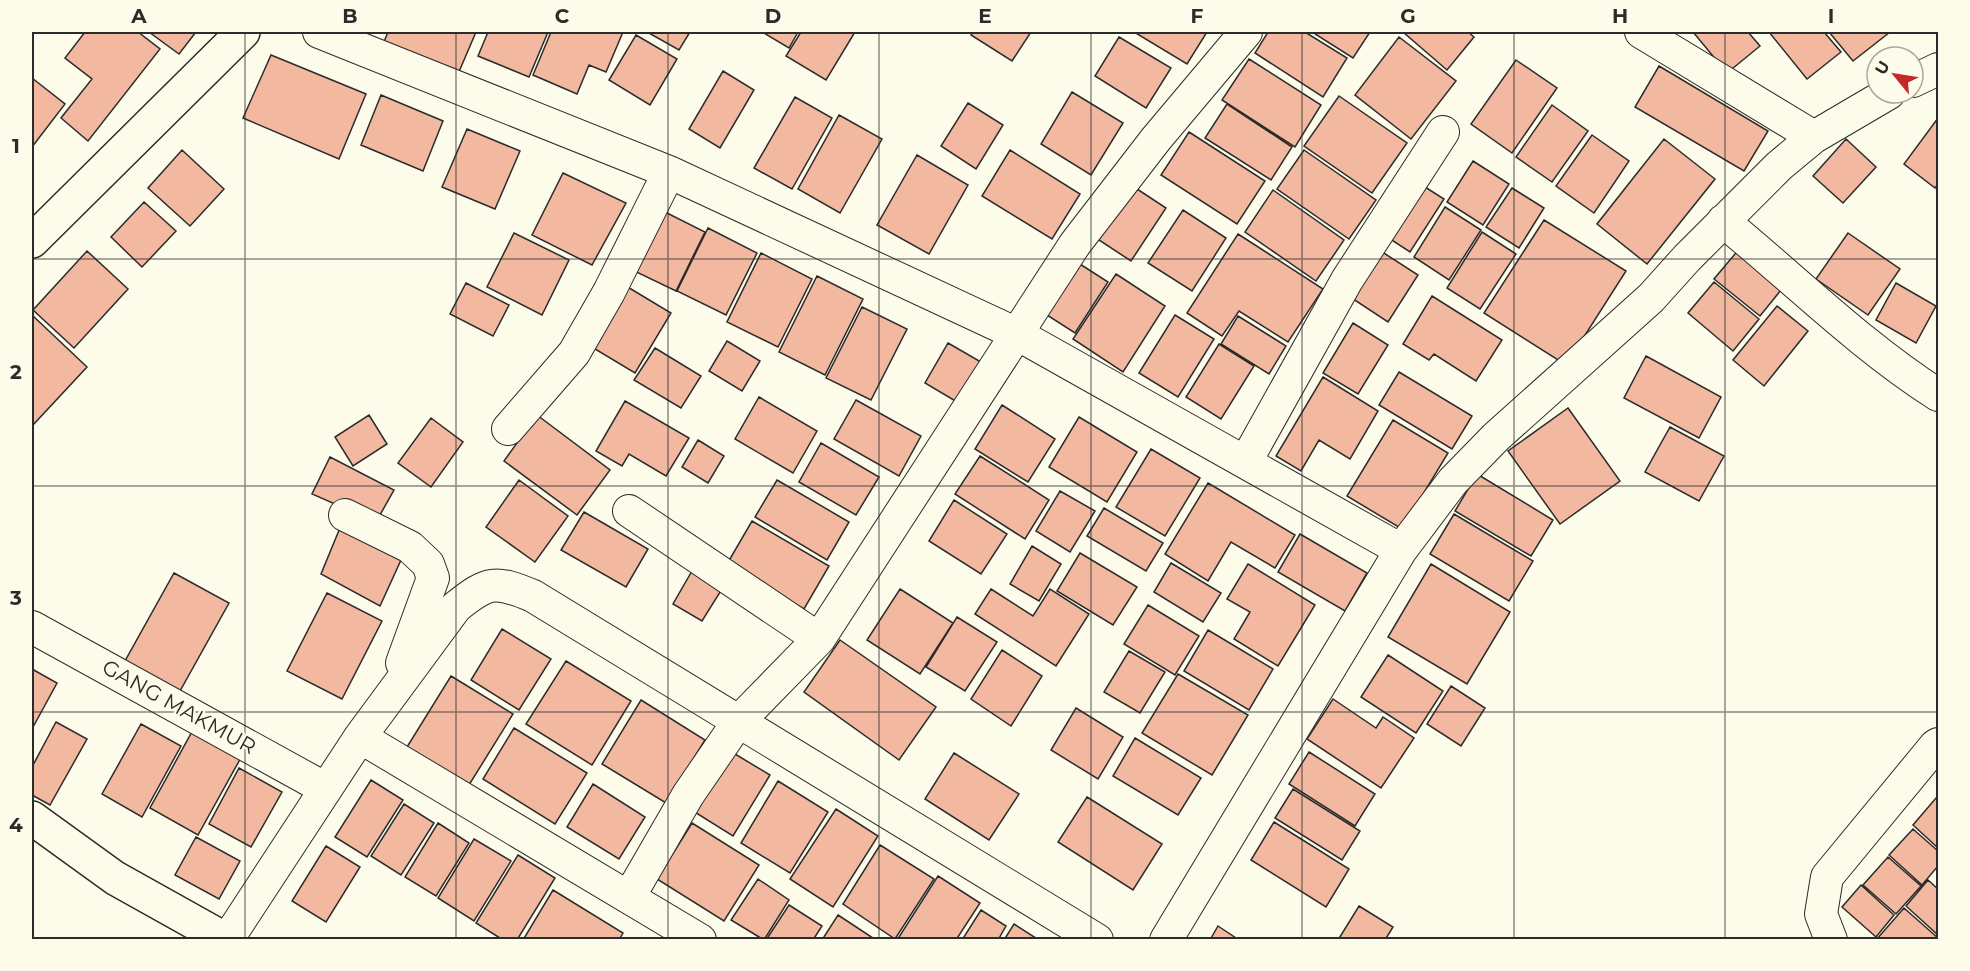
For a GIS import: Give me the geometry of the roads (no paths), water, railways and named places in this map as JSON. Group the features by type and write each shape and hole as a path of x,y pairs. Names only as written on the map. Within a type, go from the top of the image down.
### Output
{"street":[{"path":"32,241 243,32"},
{"path":"319,32 669,172 1017,334 1401,550"},
{"path":"629,897 688,795 738,722 819,639 1075,244 1156,139 1246,32"},
{"path":"1641,32 1814,137"},
{"path":"1166,939 1401,550 1453,481 1496,437 1651,298 1723,220 1779,165 1814,137 1869,105"},
{"path":"1246,461 1347,280 1443,132"},
{"path":"508,429 574,353 609,292 669,172"},
{"path":"1723,220 1867,344 1904,373 1938,395"},
{"path":"629,511 819,639"},
{"path":"345,515 410,547 428,564 433,578 388,700"},
{"path":"32,818 115,878 227,939 360,737 456,607 474,592 489,585 500,584 533,596 1097,939"},
{"name":"GANG MAKMUR","path":"32,627 326,789"},
{"path":"360,737 700,939"},
{"path":"1831,939 1821,914 1827,877 1938,744"}]}
